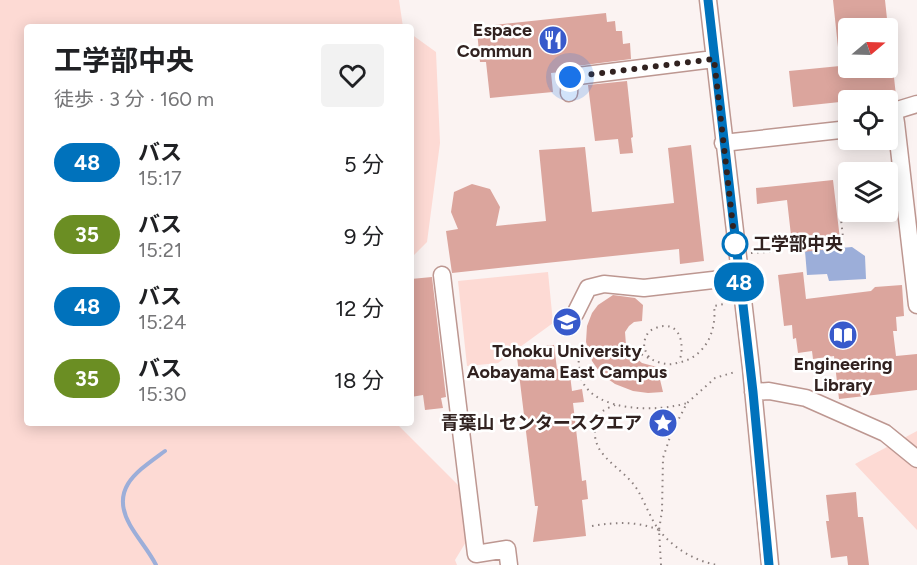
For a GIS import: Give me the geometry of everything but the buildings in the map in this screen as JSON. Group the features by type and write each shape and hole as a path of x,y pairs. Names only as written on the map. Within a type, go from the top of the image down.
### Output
{"street":[{"path":"708,0 753,392 770,565"},
{"path":"569,93 570,77 714,59"},
{"path":"898,110 917,104"},
{"path":"723,143 838,130"},
{"path":"896,150 917,305"},
{"path":"442,275 476,554 507,549 509,565"},
{"path":"575,314 588,288 604,284 644,288 739,277"},
{"path":"753,392 769,391 806,398 885,433 917,459"}],"path":[{"path":"840,238 843,237 841,219 905,211"},
{"path":"736,255 782,251 792,244"},
{"path":"631,349 668,365 696,355 706,344 715,317 714,306 724,304"},
{"path":"649,357 643,341 649,331 662,326 669,327 680,338 684,351 680,362"},
{"path":"578,355 582,380 597,398 615,405 646,408 673,408 687,403"},
{"path":"661,565 659,530 662,511 663,458 671,434 687,403 715,378 735,372"},
{"path":"615,405 602,411 594,425 596,440 601,452 623,472 638,490 659,530"},
{"path":"592,526 643,523 659,530 683,552 696,559 717,565"}],"shaded area":[{"path":"0,0 399,0 403,24 24,24 24,426 399,426 459,486 472,532 455,560 457,565 0,565"},
{"path":"414,36 436,52 440,143 427,242 414,255"},
{"path":"548,272 553,323 498,363 467,366 458,281"},
{"path":"917,431 917,530 855,464"}],"water":[{"path":"852,247 865,256 866,279 829,281 827,274 807,275 805,251"}],"waterway":[{"path":"156,565 130,525 124,512 123,501 125,491 137,473 165,451"}],"bus line":[{"name":"48","path":"708,0 753,392 769,565"}],"place":[{"name":"Espace Commun","path":"553,40"},
{"name":"工学部中央","path":"735,244"},
{"name":"Tohoku University Aobayama East Campus","path":"567,322"},
{"name":"Engineering Library","path":"843,335"},
{"name":"青葉山 センタースクエア","path":"663,423"}],"route":[{"path":"570,77 714,59 735,244"}]}
